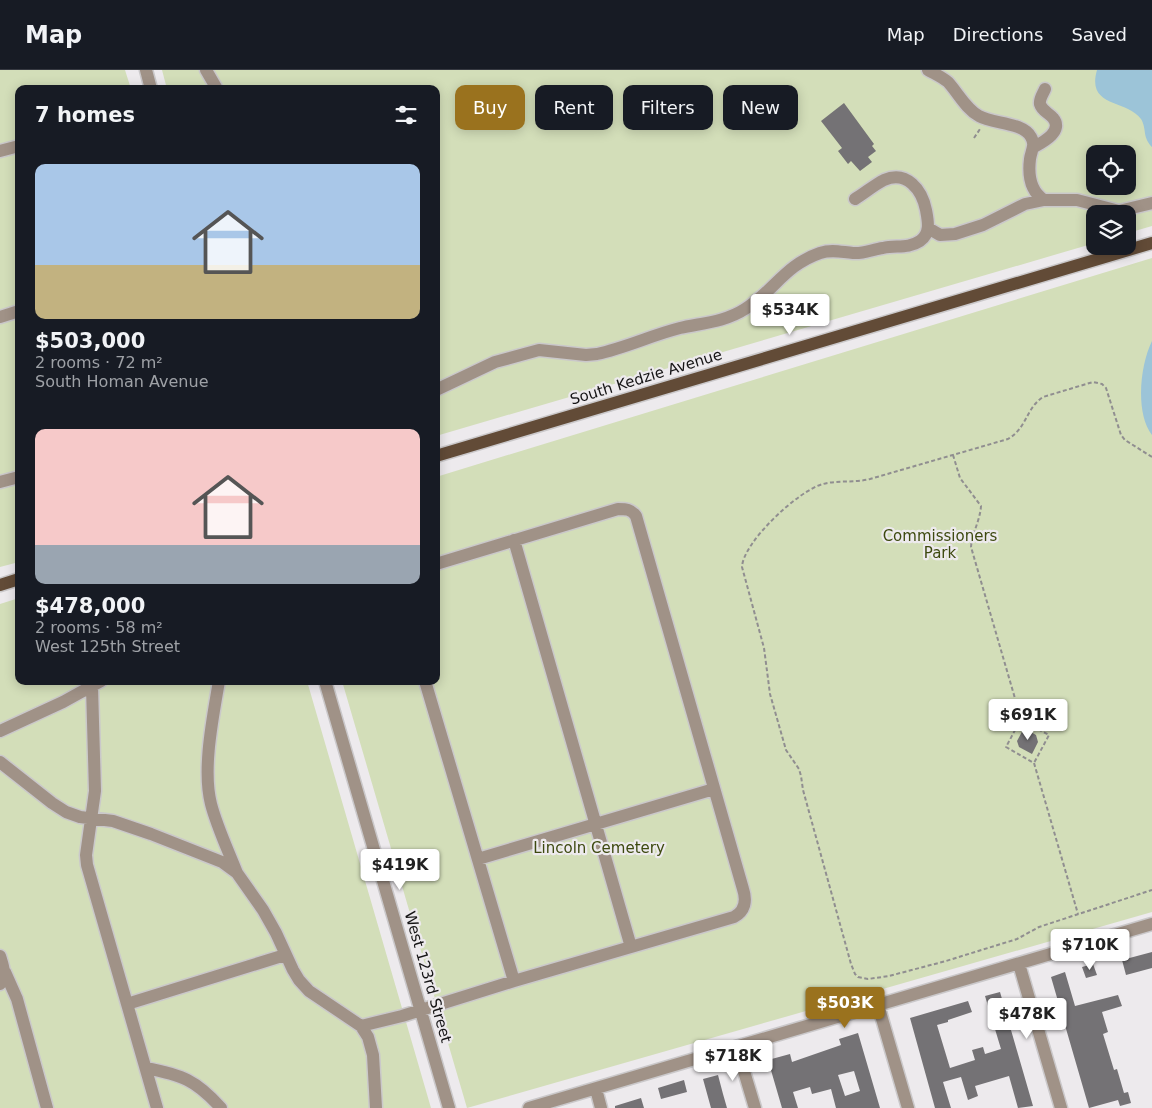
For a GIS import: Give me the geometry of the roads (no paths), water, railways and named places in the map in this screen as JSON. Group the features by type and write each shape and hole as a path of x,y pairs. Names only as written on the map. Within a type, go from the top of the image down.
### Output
{"main road":[{"name":"South Kedzie Avenue","path":"440,455 1152,243"},
{"path":"0,585 15,581"}],"street":[{"path":"146,70 150,85"},
{"path":"206,70 215,85"},
{"path":"928,70 942,77 972,111 979,116 1021,128 1027,132 1033,141 1034,147 1030,159 1030,190 1025,204"},
{"path":"1034,147 1045,141 1055,129 1056,123 1054,118 1040,106 1045,89"},
{"path":"0,151 15,147"},
{"path":"440,388 495,362 539,350 586,355 596,354 679,328 725,318 745,310 786,272 801,261 829,250 861,253 885,247 906,246 924,238 928,228 926,210 921,193 912,183 897,177 885,180 855,199"},
{"path":"1030,179 1034,190 1044,200"},
{"path":"928,228 940,235 955,234 983,226 1025,204 1044,200 1077,200 1119,211 1152,203"},
{"path":"0,317 15,312"},
{"path":"0,482 15,479"},
{"path":"362,1026 734,917 740,914 743,909 745,896 636,516 633,512 618,509 440,563"},
{"path":"514,540 631,947"},
{"path":"0,731 27,720 94,685"},
{"path":"96,685 95,791 86,855 87,865 157,1108"},
{"path":"218,685 209,752 208,782 210,802 216,820 237,872 263,910 296,975 309,991 362,1026 368,1037 373,1055 376,1108"},
{"name":"West 123rd Street","path":"326,685 449,1108"},
{"path":"427,685 514,982"},
{"path":"0,762 52,803 80,817 113,821 203,853 237,872"},
{"path":"478,859 714,789"},
{"path":"529,1108 1152,924"},
{"path":"127,1004 285,955"},
{"path":"0,956 2,978 17,999 47,1108"},
{"path":"1020,964 1061,1108"},
{"path":"878,1005 908,1108"},
{"path":"737,1048 755,1108"},
{"path":"146,1068 173,1073 186,1079 199,1086 221,1108"},
{"path":"596,1089 601,1108"}],"water":[{"path":"1097,70 1152,70 1152,147 1147,140 1141,119 1127,108 1102,97 1097,91 1095,82"},
{"path":"1152,341 1152,435 1143,414 1141,389 1142,375"}],"park label":[{"name":"Commissioners Park","path":"940,544"},
{"name":"Lincoln Cemetery","path":"599,848"}]}
